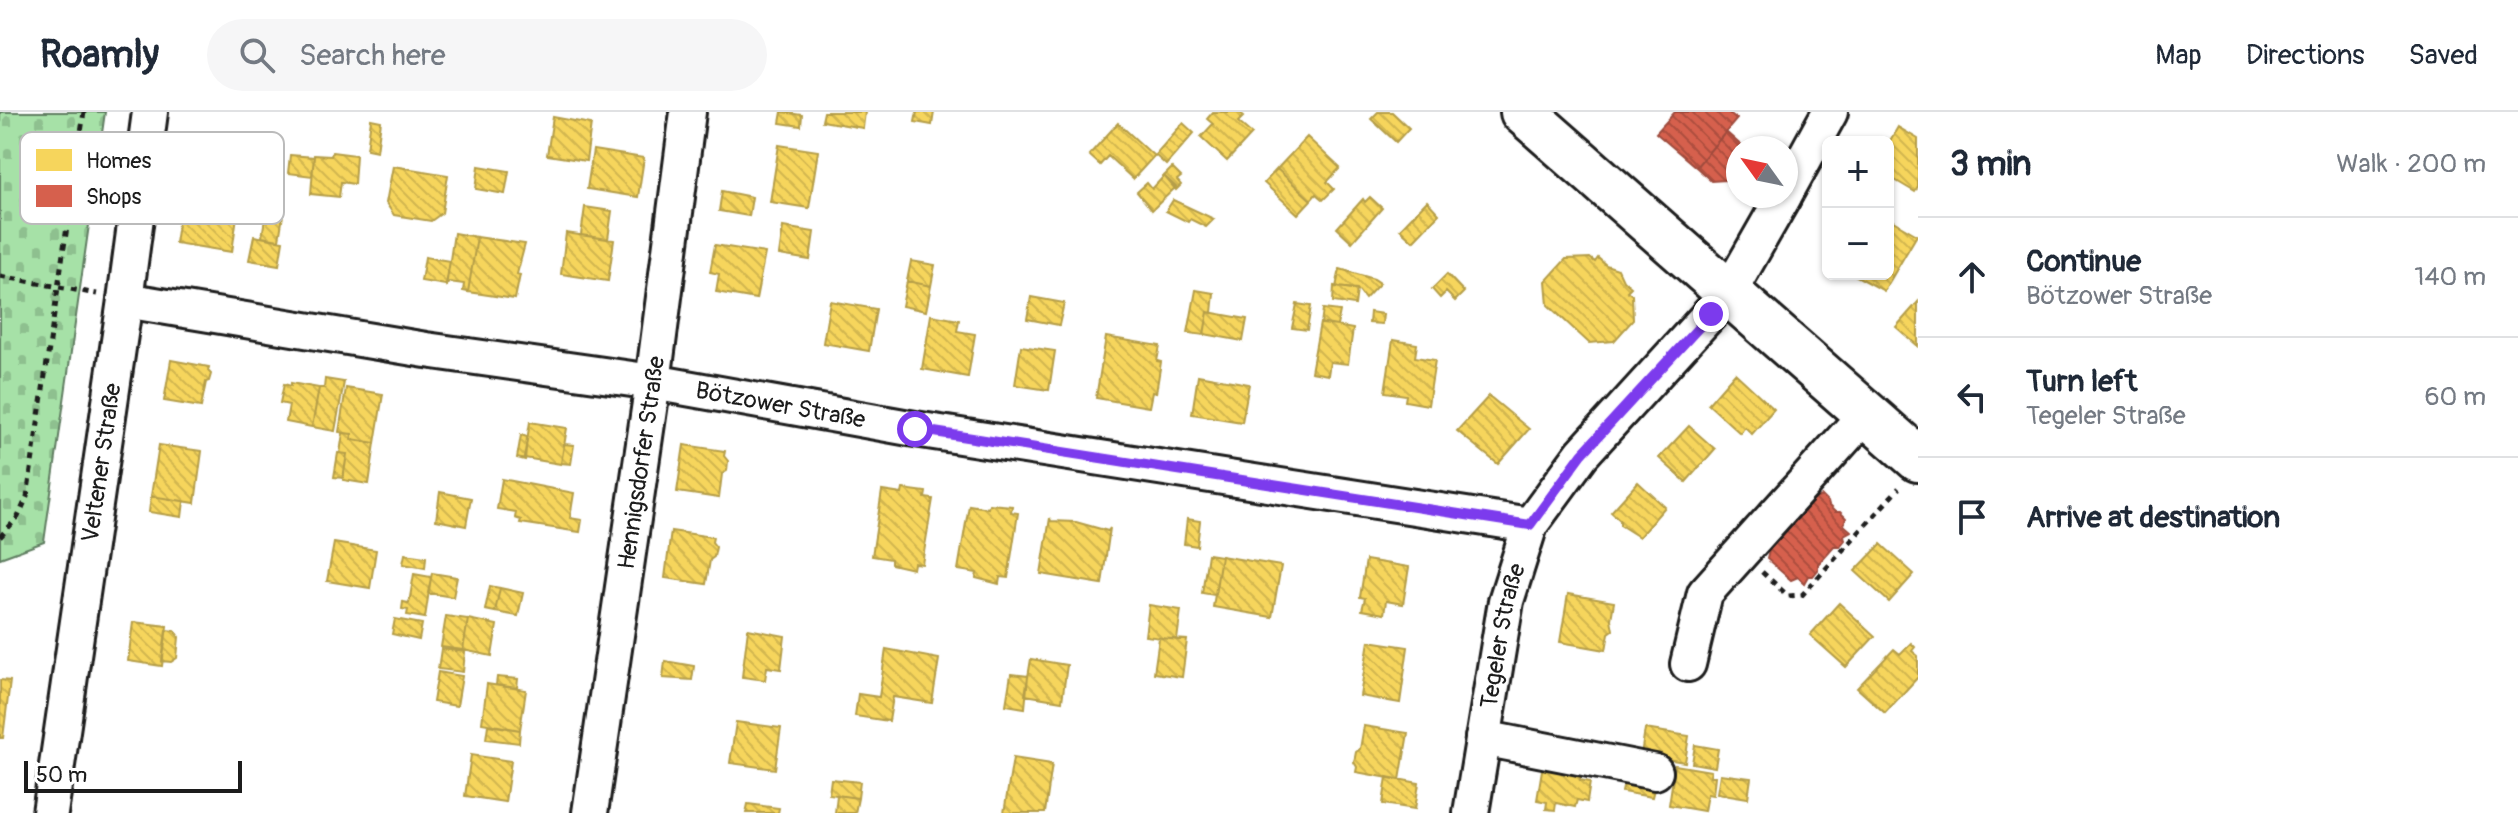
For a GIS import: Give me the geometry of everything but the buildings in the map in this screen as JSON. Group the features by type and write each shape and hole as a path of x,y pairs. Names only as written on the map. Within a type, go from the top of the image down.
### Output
{"main road":[{"path":"1523,112 1866,414 1910,472"}],"street":[{"name":"Veltener Straße","path":"147,132 150,112"},
{"name":"Hennigsdorfer Straße","path":"590,813 653,382 688,112"},
{"name":"Tegeler Straße","path":"1798,170 1830,112"},
{"name":"Tegeler Straße","path":"1471,813 1506,601 1530,525 1582,454 1728,294 1777,208"},
{"name":"Veltener Straße","path":"50,813 135,224"},
{"name":"Bötzower Straße","path":"125,300 426,350 653,382 943,433 1530,525"},
{"path":"1688,664 1705,593 1866,414"},
{"path":"1483,738 1655,772"}],"path":[{"path":"81,132 84,112"},
{"path":"0,537 18,517 27,497 67,224"},
{"path":"0,276 57,285"},
{"path":"1740,553 1788,596 1802,595 1910,472"}],"green space":[{"path":"0,112 105,112 102,132 20,132 20,224 89,224 44,542 0,558"}],"route":[{"path":"915,429 1530,525 1582,454 1711,314"}]}
